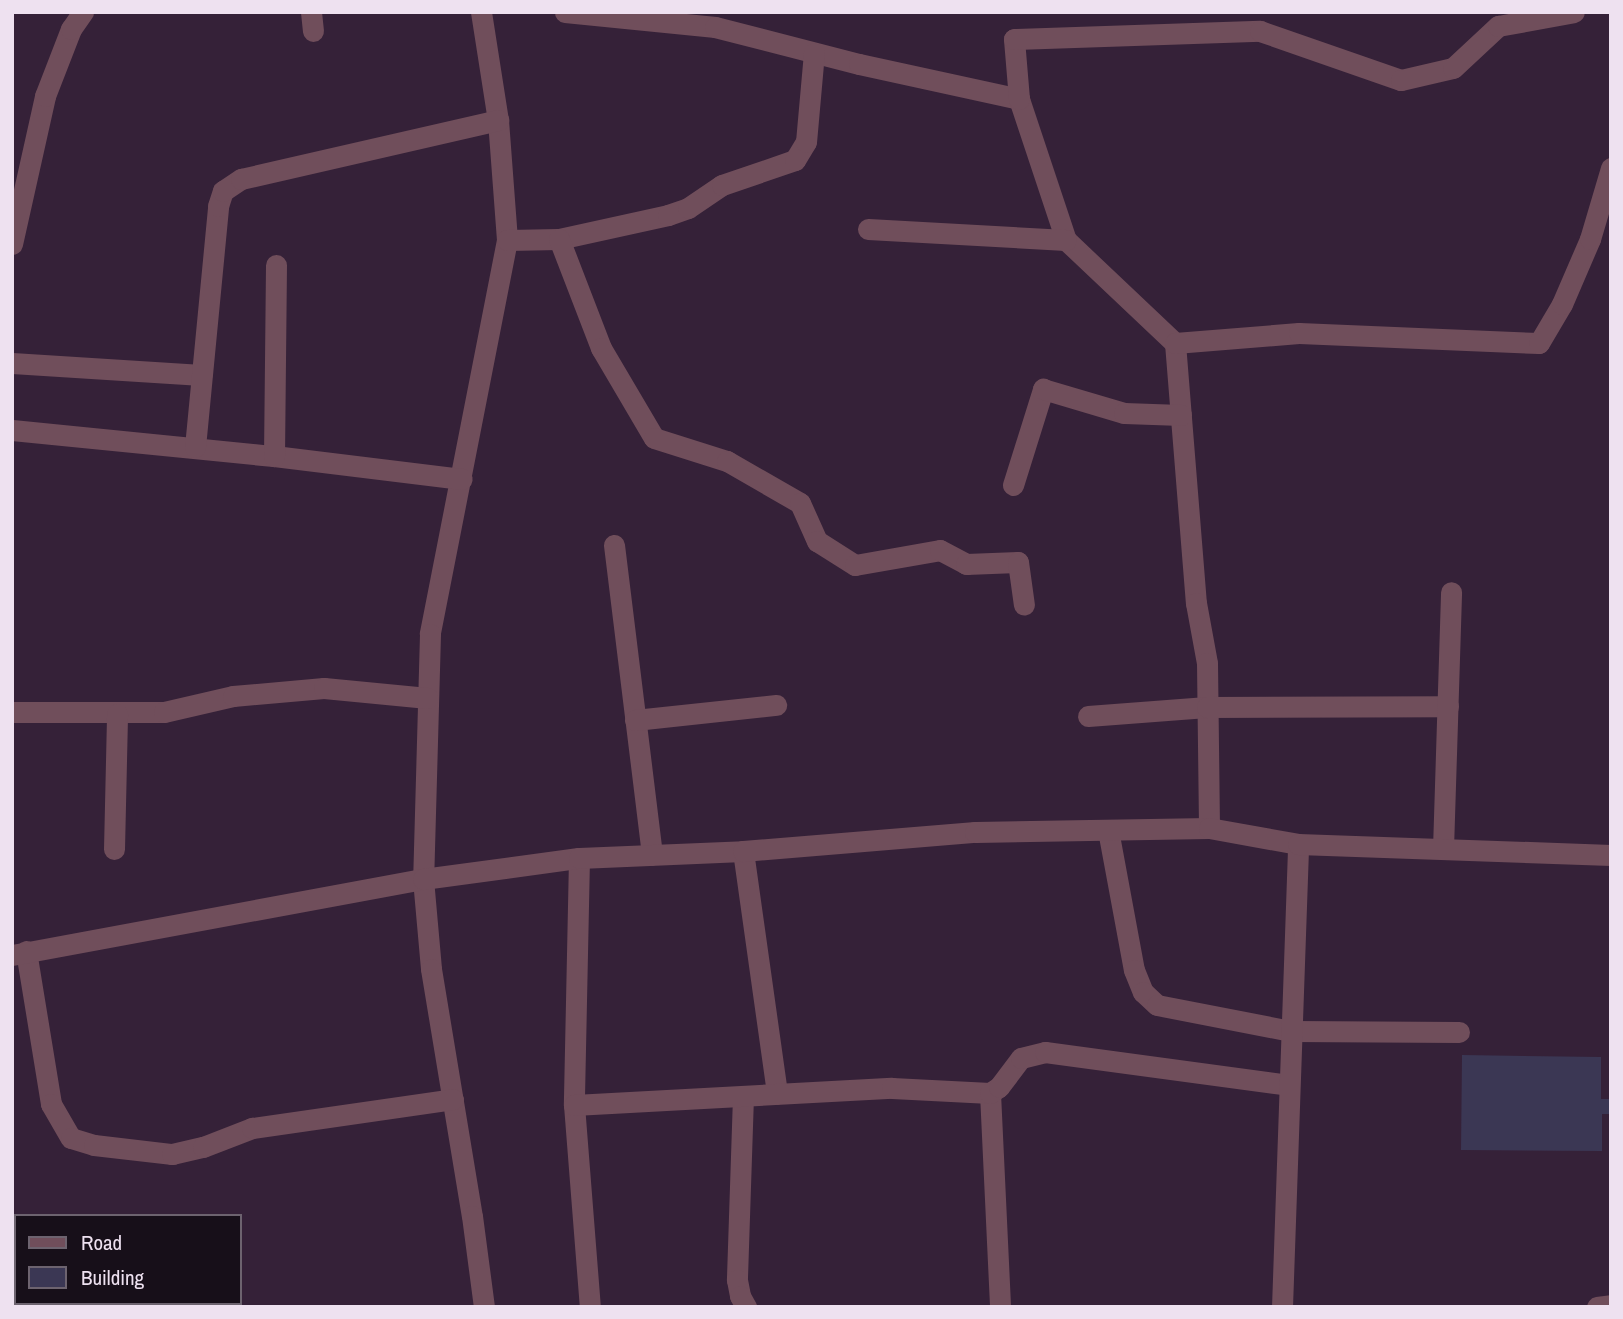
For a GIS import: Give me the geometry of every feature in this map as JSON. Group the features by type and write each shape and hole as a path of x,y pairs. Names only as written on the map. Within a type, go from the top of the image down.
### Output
{"street":[{"path":"12,244 45,96 71,29 83,12"},
{"path":"481,12 498,120 507,240 430,634 423,879 431,969 484,1307"},
{"path":"565,12 715,27 1019,99"},
{"path":"1209,828 1207,663 1196,603 1175,344 1066,240 1019,99 1014,39 1260,31 1401,80 1453,68 1498,26 1574,12"},
{"path":"507,240 559,239 668,215 688,208 722,186 795,160 806,142 814,52"},
{"path":"195,447 218,206 223,191 230,183 498,120"},
{"path":"1175,344 1299,333 1539,343 1562,304 1590,239 1611,167"},
{"path":"868,229 1066,240"},
{"path":"559,239 601,348 654,438 727,461 800,503 817,541 855,565 940,550 965,564 1018,562 1024,605"},
{"path":"274,456 276,265"},
{"path":"12,363 202,375"},
{"path":"1013,485 1043,389 1124,413 1181,415"},
{"path":"12,430 195,447 462,480"},
{"path":"614,545 652,855"},
{"path":"1443,849 1451,592"},
{"path":"12,712 164,712 233,696 324,688 428,698"},
{"path":"635,720 776,705"},
{"path":"1088,716 1207,707 1448,706"},
{"path":"114,849 117,714"},
{"path":"453,1099 252,1128 203,1147 172,1154 94,1145 71,1138 51,1104 19,953 423,879 579,858 743,851 975,832 1209,828 1298,844 1611,855"},
{"path":"1108,830 1134,970 1143,992 1157,1005 1291,1031 1459,1032"},
{"path":"1282,1307 1298,844"},
{"path":"743,851 777,1094"},
{"path":"579,858 573,1105 590,1307"},
{"path":"573,1105 892,1088 990,1093 999,1087 1021,1058 1045,1052 1289,1085"},
{"path":"990,1093 1000,1307"},
{"path":"743,1096 737,1280 740,1296 747,1307"},
{"path":"1597,1307 1611,1305"}],"building":[{"path":"1462,1055 1601,1057 1601,1099 1611,1099 1611,1114 1602,1114 1602,1151 1461,1150"}]}
